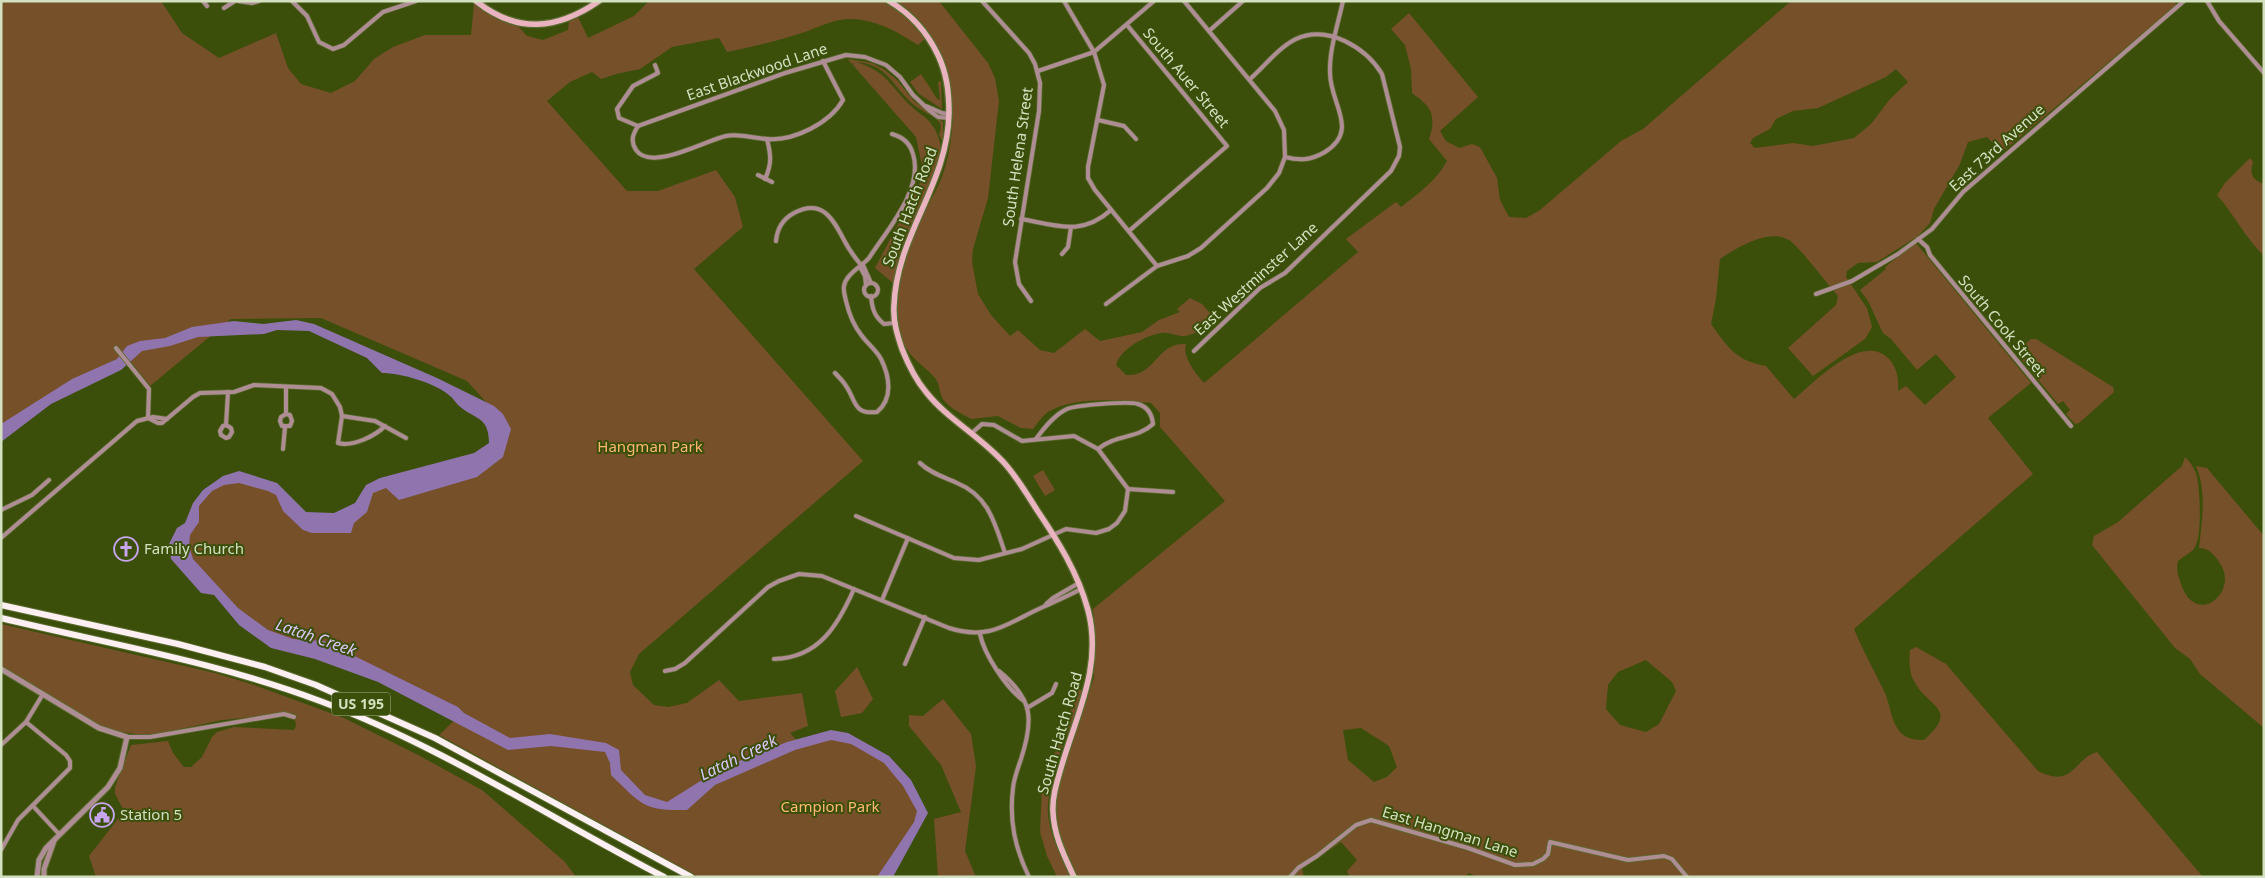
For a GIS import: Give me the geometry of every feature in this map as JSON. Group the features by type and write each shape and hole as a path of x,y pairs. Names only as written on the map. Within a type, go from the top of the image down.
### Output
{"highway":[{"name":"US 195","path":"1,605 178,644 265,668 316,685 435,738 691,877"},
{"name":"US 195","path":"1,618 218,668 321,701 364,718 470,771 664,877"}],"main road":[{"path":"476,1 490,12 510,21 538,25 553,23 581,12 599,1"},
{"name":"South Hatch Road","path":"889,1 918,24 935,48 947,79 949,116 946,148 939,171 901,259 895,292 894,323 909,365 925,392 934,402 973,432 1006,465 1053,535 1080,586 1090,619 1093,661 1088,690 1064,755 1053,803 1057,840 1074,877"}],"street":[{"path":"203,1 208,6"},
{"path":"224,8 236,1 252,3 259,1"},
{"path":"292,1 307,16 319,42 333,48 344,45 383,12 416,1"},
{"name":"South Helena Street","path":"982,1 1026,50 1038,70 1040,83 1038,111 1016,248 1016,274 1019,284 1032,302"},
{"path":"1064,1 1094,52 1104,85 1088,175 1095,190 1110,210 1157,266"},
{"path":"1038,70 1094,52 1154,1"},
{"path":"1106,304 1157,266 1188,256 1201,248 1267,188 1280,172 1285,157 1283,124 1275,111 1184,1"},
{"path":"1209,31 1243,1"},
{"path":"1285,157 1298,160 1309,159 1336,145 1343,135 1343,125 1330,72 1342,1"},
{"name":"East 73rd Avenue","path":"1816,294 1867,274 1932,229 1963,192 2184,1"},
{"path":"2207,1 2219,21 2264,73"},
{"name":"South Auer Street","path":"1127,25 1226,146 1129,231"},
{"path":"1250,79 1295,40 1310,35 1336,38"},
{"name":"East Westminster Lane","path":"1194,351 1260,288 1284,273 1309,251 1341,216 1391,171 1399,156 1399,137 1382,74 1377,66 1364,54 1347,42 1336,38"},
{"name":"East Blackwood Lane","path":"638,126 823,61 846,55 865,57 877,61 894,71 913,96 926,106 949,116"},
{"path":"655,65 658,73 633,86 617,109 619,118 638,126 633,134 632,143 640,155 648,158 664,156 730,135 768,139 791,137 808,130 843,102 842,95 823,61"},
{"path":"1098,120 1124,126 1136,139"},
{"path":"835,373 846,385 856,406 862,411 877,412 886,402 888,394 886,371 875,349 855,326 849,314 844,284 849,276 862,266 913,188 916,174 912,150 901,136 892,134"},
{"path":"765,179 772,158 768,139"},
{"path":"758,176 772,182"},
{"path":"776,241 777,230 792,214 803,209 812,208 822,211 832,218 852,253 862,266 868,284 865,293 871,296"},
{"path":"1020,219 1071,227 1085,226 1095,223 1110,210"},
{"path":"1062,254 1068,247 1071,227"},
{"name":"South Cook Street","path":"1918,239 1927,247 1930,255 2072,426"},
{"path":"868,284 876,286 877,290 876,294 871,296"},
{"path":"871,296 872,309 877,318 884,324 894,323"},
{"path":"116,348 140,375 149,389 148,418"},
{"path":"1,538 136,421 148,418 158,424 164,423 196,394 228,392 254,385 321,388 338,402 342,416 338,443 345,445 369,437 377,434 386,426"},
{"path":"286,386 286,414"},
{"path":"226,426 228,392"},
{"path":"1036,439 1058,415 1078,406 1137,404 1148,409 1154,424 1145,432 1122,436 1098,449"},
{"path":"283,449 285,427 280,421 281,417 286,414"},
{"path":"285,427 290,426 292,420 286,414"},
{"path":"342,416 376,421 406,438"},
{"path":"856,516 954,558 979,560 1022,549 1066,529 1096,533 1109,529 1117,523 1125,511 1128,489 1098,449 1074,436 1022,440 994,425 982,424 973,432"},
{"path":"920,463 926,469 964,485 979,496 992,514 1005,554"},
{"path":"1,510 32,495 46,483 52,494"},
{"path":"1128,489 1173,492"},
{"path":"882,600 908,538"},
{"path":"665,671 675,669 686,663 757,596 779,581 799,574 822,576 964,633 980,634 1000,629 1044,606 1053,598 1080,586"},
{"path":"774,659 788,658 812,647 827,635 841,619 854,588"},
{"path":"905,664 925,618"},
{"path":"980,634 982,647 1006,682 1028,708 1030,726 1013,786 1011,814 1014,839 1029,877"},
{"path":"1,670 99,728 127,737 150,737 284,714 294,718"},
{"path":"1028,708 1052,693 1056,684"},
{"path":"1,745 26,722 43,694"},
{"path":"1,850 18,820 70,768 70,761 66,755 26,722"},
{"path":"37,877 39,860 46,848 108,787 120,768 127,737"},
{"path":"32,806 59,834"},
{"name":"East Hangman Lane","path":"1290,877 1298,868 1317,856 1356,825 1371,820 1468,848 1515,865 1533,864 1543,859 1548,854 1550,842 1628,860 1664,856 1672,860 1687,877"},
{"path":"44,877 44,869 54,840"}],"green space":[{"name":"Hangman Park","path":"1,1 161,1 182,33 219,58 276,33 288,68 301,84 331,93 355,81 374,59 393,47 425,35 471,35 474,4 499,20 518,26 527,36 543,40 568,30 569,21 578,17 588,38 634,16 649,1 883,1 905,15 925,39 918,45 884,26 869,21 853,19 845,19 783,39 727,52 719,38 672,47 640,69 601,79 592,72 570,82 547,101 627,191 658,191 716,170 735,197 743,227 694,269 863,461 639,654 630,672 633,685 654,705 668,707 687,703 719,680 739,701 802,693 808,726 790,733 799,743 829,735 851,739 887,759 922,811 884,877 699,877 439,735 459,716 380,675 292,646 244,620 181,547 191,517 199,501 213,487 224,480 277,489 291,509 337,524 369,490 496,451 487,403 467,381 321,318 231,319 150,386 128,358 77,383 1,434"},
{"path":"896,1 939,1 988,63 995,78 999,101 988,198 973,249 972,262 978,294 991,315 1010,336 1018,330 1040,350 1054,353 1085,329 1100,341 1142,332 1159,320 1180,312 1177,309 1190,298 1202,304 1216,320 1202,330 1190,335 1182,336 1162,333 1141,340 1128,348 1118,359 1116,365 1126,375 1136,374 1144,371 1168,348 1186,344 1185,349 1188,360 1204,383 1358,252 1346,239 1396,202 1401,207 1421,192 1447,161 1429,139 1432,129 1431,114 1426,105 1412,93 1411,69 1405,45 1391,29 1409,13 1478,97 1440,131 1446,141 1459,148 1472,144 1480,147 1497,178 1500,200 1509,217 1526,218 1540,210 1621,141 1643,129 1791,1 2175,1 2176,5 2006,149 1996,146 1987,137 1968,142 1960,164 1934,209 1930,223 1918,236 1877,262 1858,263 1847,271 1846,277 1867,308 1872,327 1865,339 1813,376 1788,348 1836,305 1838,296 1806,257 1789,240 1772,236 1762,238 1744,245 1720,259 1716,299 1711,324 1728,347 1740,357 1766,366 1794,399 1839,362 1866,351 1878,352 1889,359 1897,374 1898,391 1906,386 1925,405 1956,377 1936,354 1917,370 1891,339 1883,333 1868,301 1860,290 1886,269 1885,267 1916,243 2031,383 1988,418 2033,474 1854,629 1884,691 1895,724 1904,736 1924,740 1940,721 1938,709 1920,690 1911,674 1910,650 1916,647 1946,664 2038,771 2050,776 2059,777 2066,775 2083,760 2097,752 2203,877 1477,877 1469,873 1465,877 1350,877 1347,871 1357,860 1341,842 1302,869 1304,877 1078,877 1058,833 1056,796 1062,771 1094,678 1095,634 1093,609 1225,501 1160,427 1160,413 1151,403 1098,400 1071,403 1048,412 1033,429 1021,428 998,416 971,419 946,402 942,397 935,378 916,360 904,345 898,311 901,270 914,231 943,174 949,151 952,126 949,78 942,56 931,35 915,17","holes":["1896,69 1908,82 1890,99 1871,124 1854,138 1813,146 1793,143 1755,148 1750,143 1753,138 1770,129 1776,119 1793,111 1818,108 1886,77","1646,660 1672,682 1676,691 1659,724 1646,732 1620,725 1606,709 1608,685 1618,672","1361,728 1389,746 1397,767 1387,777 1374,782 1348,760 1343,730"]},
{"path":"848,59 872,63 885,70 897,80 914,101 943,122 943,142 939,135 941,126 938,120 914,105 883,72 866,63 855,62 866,65 888,80 912,107 928,120 938,135 940,142 942,154 899,255 893,283 875,268 924,175 916,137 853,65 854,62 852,64"},
{"path":"921,74 938,100 940,99 938,82 941,81 942,109 919,94 910,82"},
{"path":"2250,158 2253,162 2251,170 2253,176 2257,181 2264,184 2264,256 2217,195 2225,183"},
{"path":"2031,339 2036,339 2113,387 2114,392 2079,423 2075,424 2066,414 2070,410 2063,401 2058,404 2018,355 2019,349"},
{"path":"2185,457 2196,474 2200,504 2196,545 2177,564 2181,584 2188,597 2196,604 2214,601 2221,594 2224,584 2224,573 2217,559 2209,550 2199,548 2203,496 2196,466 2207,468 2264,536 2264,728 2200,674 2190,659 2175,648 2092,545 2094,536 2118,522 2182,466"},
{"path":"1043,470 1055,490 1045,496 1033,476"},
{"path":"1,624 215,673 254,685 344,718 482,790 565,862 576,877 96,877 89,856 124,811 115,794 115,787 131,745 168,741 173,753 184,767 191,767 202,757 212,737 217,732 234,727 294,730 296,726 294,713 222,720 162,733 142,735 116,731 94,723 1,666"},
{"path":"857,667 873,699 862,713 841,717 835,691"},
{"path":"1079,689 1084,691 1053,776 1048,804 1051,832 1070,877 1057,877 1047,856 1040,832 1042,787"},
{"path":"943,699 971,734 976,766 965,851 976,877 938,877 934,819 961,812 941,765 909,726 909,715 923,716"}],"shaded area":[{"path":"296,320 314,324 437,378 494,406 503,414 511,429 503,457 477,477 399,500 386,488 373,493 367,512 354,523 351,533 312,533 303,530 283,511 276,495 268,491 239,483 224,485 212,491 199,506 199,522 190,535 189,546 193,559 238,608 268,630 293,639 324,641 458,707 464,713 510,738 550,734 606,743 619,750 621,770 645,795 667,802 710,775 739,766 739,761 787,742 831,730 848,733 889,756 911,780 928,813 893,877 877,877 914,822 917,811 903,786 884,763 851,744 831,740 795,750 715,785 687,810 652,807 644,804 629,793 611,775 610,763 605,752 551,746 508,750 378,682 315,659 271,648 239,625 214,595 201,593 171,559 169,544 177,528 185,523 193,503 203,490 223,476 239,471 277,483 306,512 334,513 355,503 366,485 380,478 474,453 489,443 486,427 483,423 464,410 444,391 436,387 408,377 382,373 367,358 309,331 277,330 264,334 198,337 170,346 142,351 121,370 51,404 1,442 1,424 72,379 117,359 127,346 140,341 165,338 192,327 234,321 263,324"}],"place":[{"name":"Family Church","path":"126,549"},
{"name":"Station 5","path":"102,815"}],"water label":[{"name":"Latah Creek","path":"316,637"},
{"name":"Latah Creek","path":"738,757"}],"park label":[{"name":"Campion Park","path":"830,807"}]}
